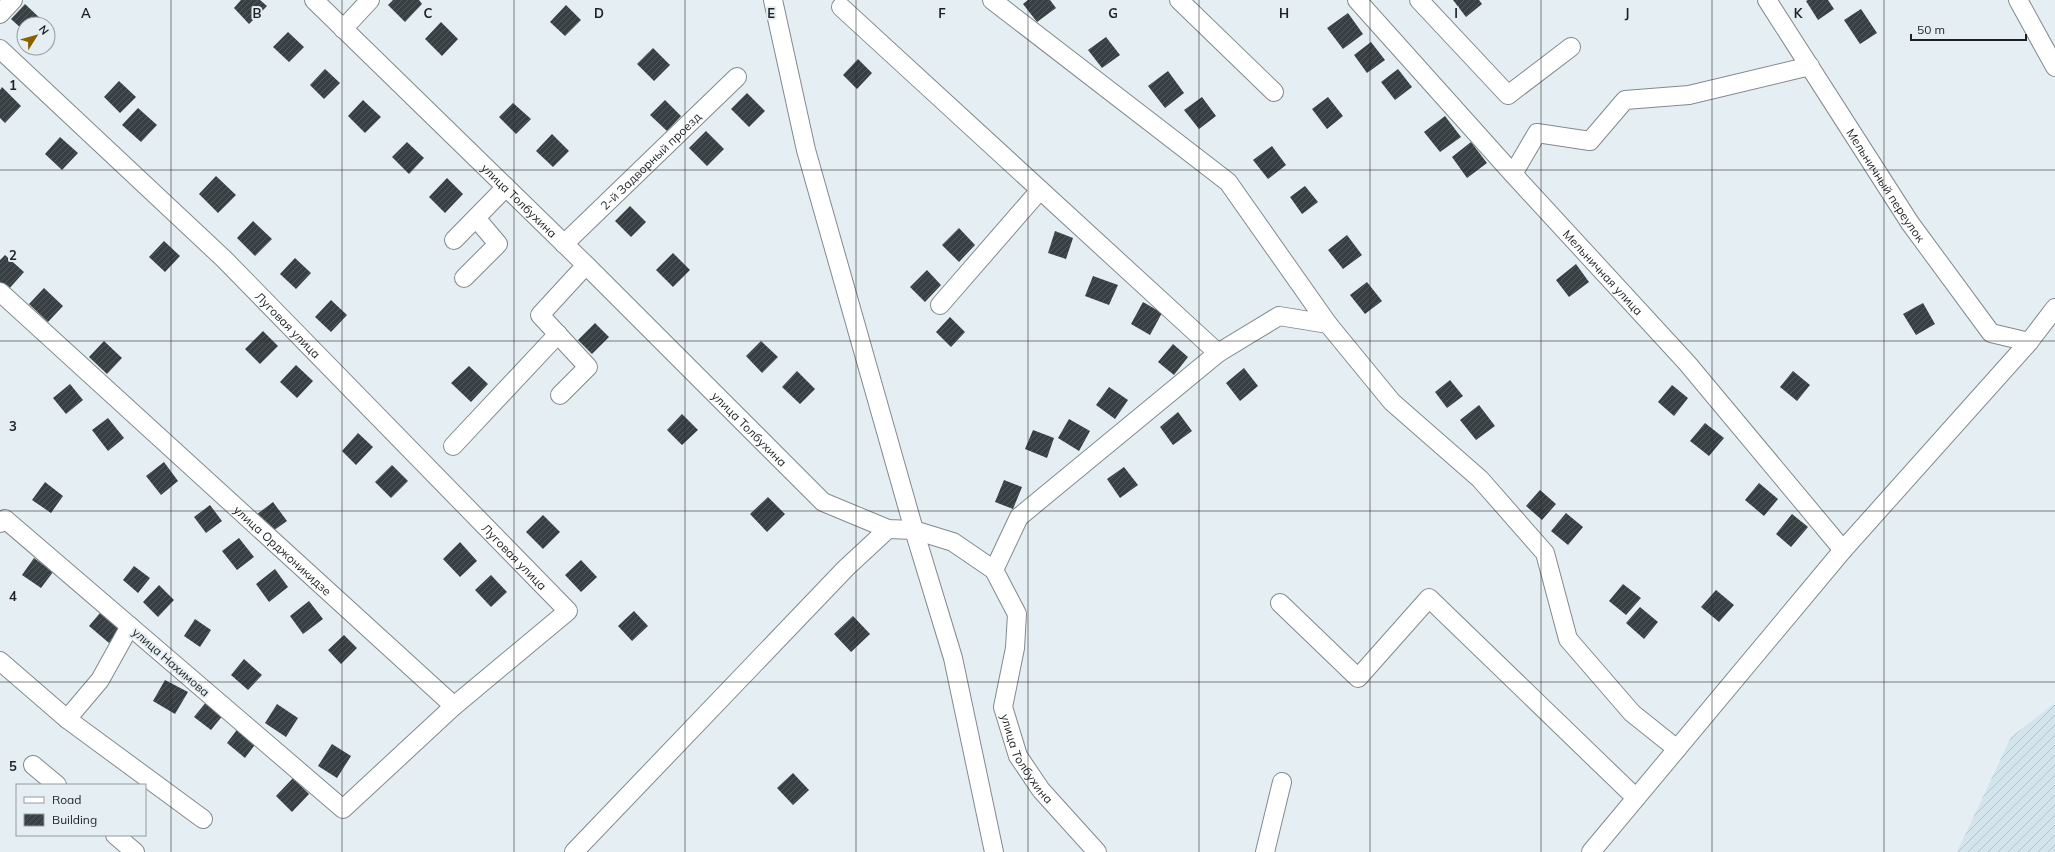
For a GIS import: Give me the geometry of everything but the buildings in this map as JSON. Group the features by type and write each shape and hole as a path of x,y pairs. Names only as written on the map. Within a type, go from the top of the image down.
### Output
{"street":[{"path":"0,14 13,0"},
{"name":"улица Толбухина","path":"314,0 586,265 822,502 888,529 914,530 953,542 994,570 1016,614 1014,648 1003,707 1018,756 1041,790 1097,852"},
{"path":"343,29 370,0"},
{"path":"773,0 806,150 914,530 953,658 994,852"},
{"path":"992,0 1228,182 1328,324 1392,402 1480,479 1545,553 1568,640 1632,713 1677,749"},
{"path":"1179,0 1274,92"},
{"name":"Мельничная улица","path":"1357,0 1513,174 1687,363 1843,550"},
{"path":"1419,0 1508,95 1571,47"},
{"name":"Мельничный переулок","path":"1767,0 1910,223 1991,333 2029,342"},
{"path":"2018,0 2055,67"},
{"path":"841,7 1218,353"},
{"name":"Луговая улица","path":"0,49 224,259 568,611 454,706"},
{"path":"1513,174 1537,133 1590,141 1625,100 1689,95 1810,66"},
{"name":"2-й Задворный проезд","path":"564,244 737,77"},
{"path":"454,240 506,188"},
{"path":"940,305 1040,190"},
{"path":"464,278 498,244 476,218"},
{"path":"560,395 588,367 540,315 586,265"},
{"name":"улица Орджоникидзе","path":"0,292 454,706"},
{"path":"1591,852 1843,550 2029,342 2055,308"},
{"path":"994,570 1019,517 1218,353 1279,316 1328,324"},
{"path":"453,446 558,334"},
{"name":"улица Нахимова","path":"0,523 5,518 343,809 454,706"},
{"path":"574,852 846,568 888,529"},
{"path":"1280,603 1358,678 1429,598 1636,798"},
{"path":"68,718 100,680 130,626"},
{"path":"0,661 68,718 203,819"},
{"path":"33,765 56,784"},
{"path":"1265,852 1282,782"},
{"path":"116,836 135,852"}],"shaded area":[{"path":"2055,703 2055,852 1957,852 2011,737"}]}
